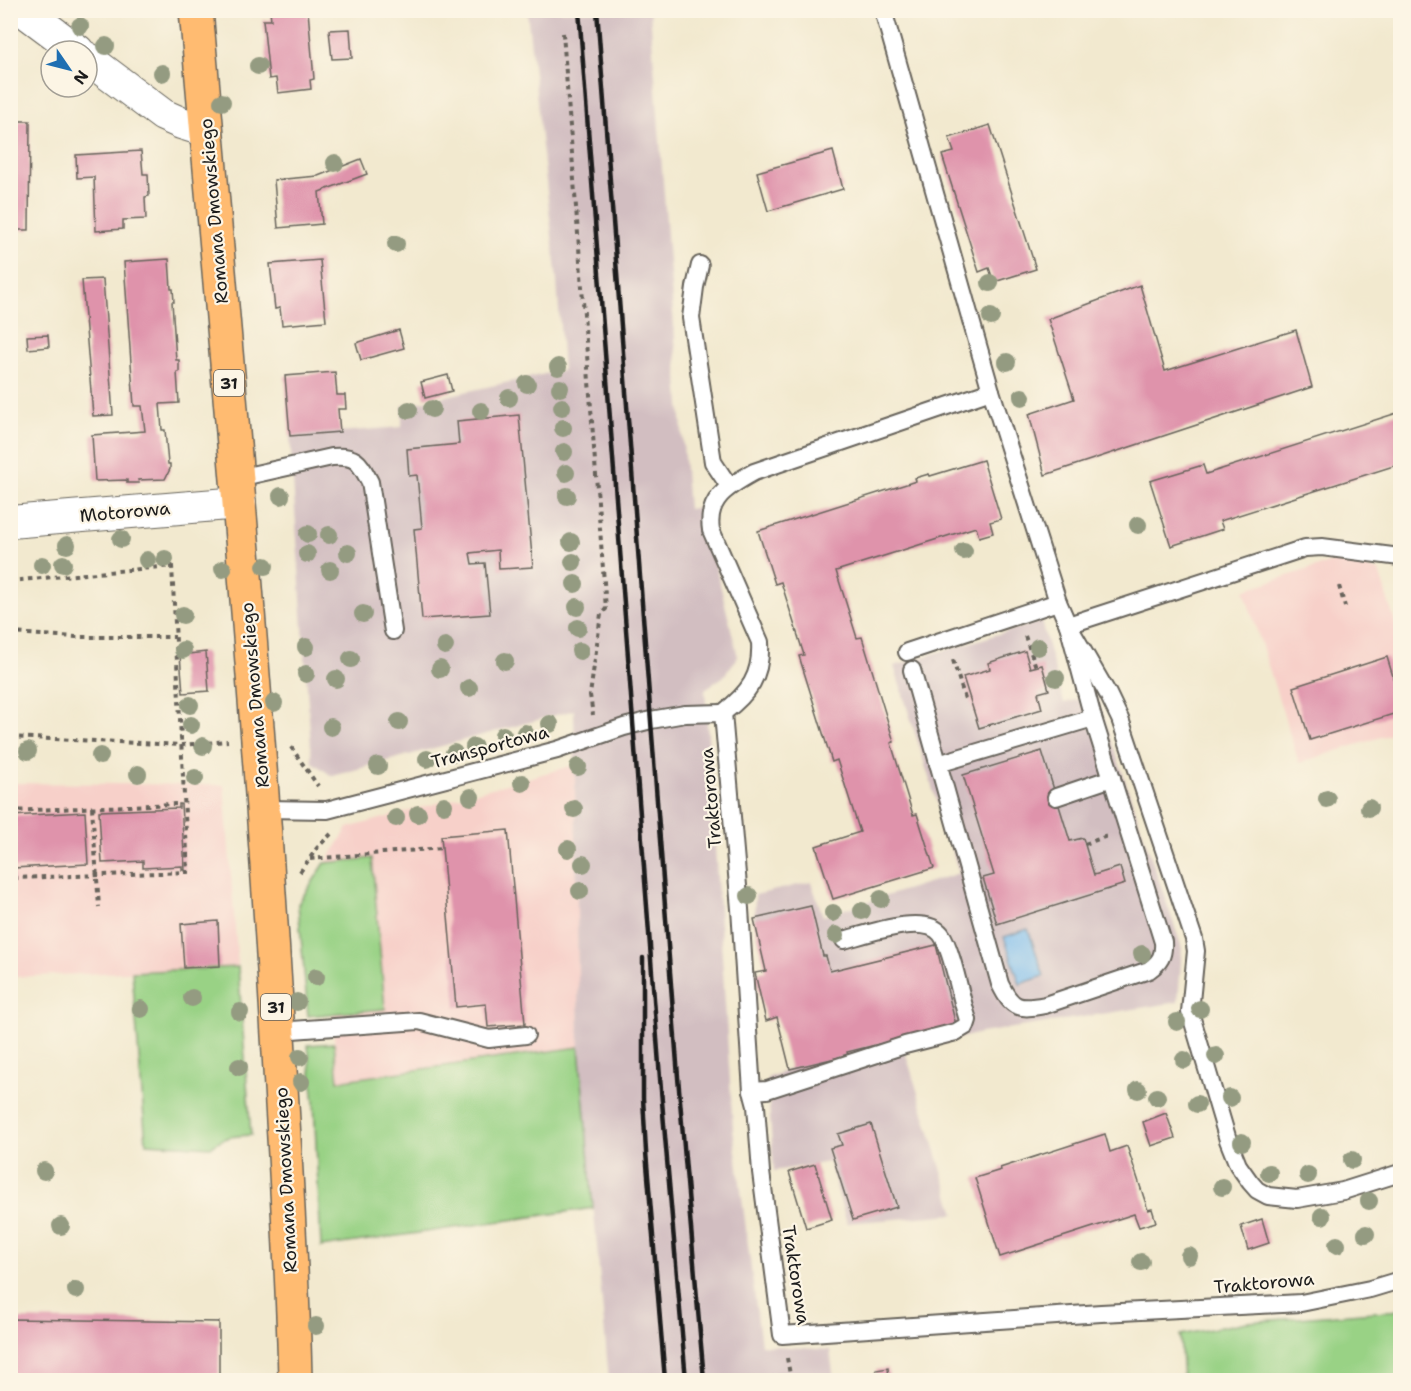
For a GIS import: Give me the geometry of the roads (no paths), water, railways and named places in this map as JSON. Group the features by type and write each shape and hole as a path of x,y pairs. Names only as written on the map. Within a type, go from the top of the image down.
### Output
{"main road":[{"name":"Romana Dmowskiego","path":"196,10 265,809 295,1380"}],"street":[{"path":"23,10 62,39"},
{"path":"99,67 163,115 207,131"},
{"name":"Motorowa","path":"10,522 239,490"}],"lane":[{"path":"883,10 991,392 1058,602 1068,625 1120,718 1194,939 1196,951 1190,1012 1228,1140 1238,1165 1257,1190 1268,1196 1297,1199 1343,1191 1401,1173"},
{"path":"700,265 694,287 692,318 713,462 729,486"},
{"path":"723,713 738,702 751,687 758,673 761,657 760,642 711,530 709,520 717,497 729,486 754,472 991,392"},
{"path":"239,490 332,457 347,456 360,464 370,482 393,630"},
{"path":"1068,625 1305,548 1322,547 1401,557"},
{"path":"907,652 1058,602"},
{"path":"912,670 1000,984 1012,1004 1029,1008 1149,970 1162,958 1163,942 1093,718 1068,625"},
{"name":"Transportowa","path":"265,809 327,810 557,750 651,720 686,714 723,713"},
{"name":"Traktorowa","path":"723,713 740,909 752,1091 756,1106 761,1172 782,1335 1101,1313 1301,1303 1370,1289 1401,1280"},
{"path":"938,764 1093,718"},
{"path":"1056,797 1112,778"},
{"path":"752,1091 767,1090 904,1046 956,1032 966,1026 968,1020 966,1010 945,940 936,929 928,925 909,925 844,940"},
{"path":"278,1031 419,1021 489,1039 526,1035"}],"water":[{"path":"1028,929 1044,976 1020,984 1004,937"}],"railway":[{"path":"579,10 660,1078 686,1380"},
{"path":"597,10 678,1077 704,1380"},
{"path":"643,958 643,1098 665,1380"}]}
